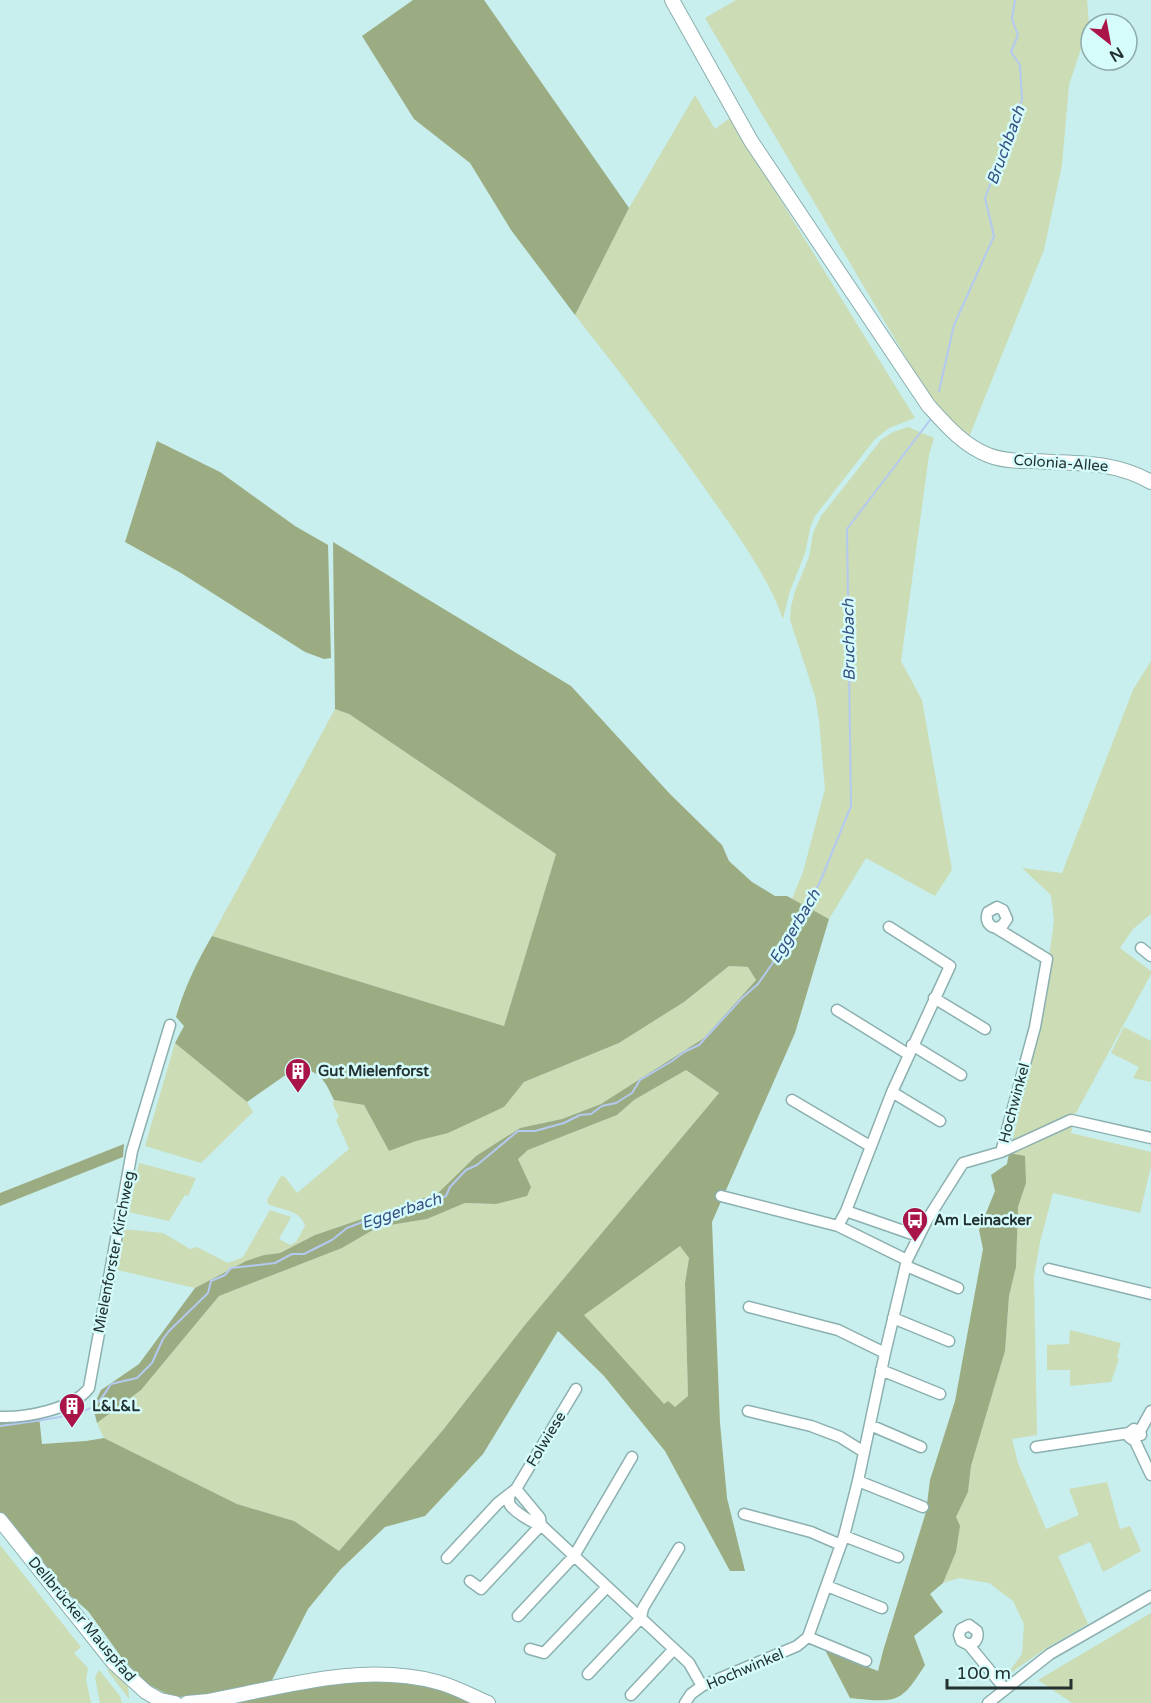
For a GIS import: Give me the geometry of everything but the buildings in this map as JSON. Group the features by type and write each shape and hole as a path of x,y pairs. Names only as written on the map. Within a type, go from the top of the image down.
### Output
{"main road":[{"name":"Colonia-Allee","path":"672,0 751,141 928,405 958,437 988,455 1006,460 1111,465 1137,474 1151,482"},
{"name":"Dellbrücker Mauspfad","path":"0,1520 113,1662 156,1701 175,1703"},
{"path":"187,1703 209,1701 342,1676 384,1673 439,1682 488,1703"}],"street":[{"path":"838,1226 910,1050 950,966 890,927"},
{"name":"Hochwinkel","path":"685,1703 691,1694 702,1686 797,1646 808,1637 843,1541 907,1263 918,1236 963,1163 1000,1152 1035,1027 1047,959 996,928"},
{"path":"1141,948 1151,956"},
{"path":"934,998 985,1029"},
{"path":"837,1010 961,1075"},
{"name":"Mielenforster Kirchweg","path":"0,1417 67,1406 82,1396 88,1388 132,1151 170,1025"},
{"path":"892,1092 940,1121"},
{"path":"792,1100 870,1146"},
{"path":"1000,1152 1071,1120 1151,1138"},
{"path":"722,1196 838,1226 958,1288"},
{"path":"846,1211 918,1236"},
{"path":"1049,1269 1151,1294"},
{"path":"749,1307 838,1330 885,1353"},
{"path":"893,1318 949,1341"},
{"path":"881,1370 940,1394"},
{"name":"Folwiese","path":"447,1558 498,1503 513,1492 576,1389"},
{"path":"748,1411 811,1426 840,1437 864,1452"},
{"path":"1036,1447 1134,1435 1151,1411"},
{"path":"870,1425 921,1447"},
{"path":"1134,1435 1151,1475"},
{"path":"518,1616 574,1556 632,1457"},
{"path":"858,1481 923,1507"},
{"path":"513,1492 540,1518 541,1525 689,1663 702,1686"},
{"path":"744,1514 897,1557"},
{"path":"470,1581 481,1589 541,1525"},
{"path":"588,1674 641,1618 643,1608 679,1548"},
{"path":"827,1586 882,1608"},
{"path":"530,1649 544,1653 607,1587"},
{"path":"988,1703 1050,1654 1151,1596"},
{"path":"808,1637 866,1661"},
{"path":"969,1645 1005,1689"},
{"path":"631,1695 674,1649"}],"green space":[{"path":"413,0 484,0 629,208 575,315 511,230 470,163 414,119 362,36"},
{"path":"736,0 1087,0 1088,12 1079,12 1079,54 1069,85 1062,165 1044,250 969,437 934,405 705,18"},
{"path":"695,95 715,129 730,118 915,418 889,428 875,439 815,516 783,619 759,568 738,536 658,423 575,315 629,208"},
{"path":"908,427 934,438 929,455 901,661 922,700 952,870 935,896 866,858 829,919 792,899 803,872 825,789 815,696 790,620 791,607 809,557 813,533 821,516 881,440 893,432"},
{"path":"157,441 220,472 295,526 328,545 331,658 324,659 305,652 181,573 125,542"},
{"path":"333,542 571,686 670,794 722,845 729,861 752,882 775,896 787,896 829,919 795,1033 712,1222 720,1423 727,1498 745,1571 730,1571 665,1451 604,1376 558,1331 483,1454 425,1516 385,1527 340,1570 308,1609 268,1688 179,1697 146,1683 122,1658 88,1611 65,1591 0,1514 0,1419 39,1416 42,1444 104,1438 237,1504 294,1521 339,1551 443,1430 524,1326 719,1093 686,1070 634,1100 617,1115 528,1150 518,1159 531,1187 527,1196 496,1204 465,1203 427,1219 378,1227 342,1248 219,1296 141,1390 97,1423 93,1407 101,1390 139,1364 195,1288 246,1261 280,1253 315,1235 438,1193 476,1156 520,1128 562,1119 601,1104 704,1038 756,980 748,967 729,966 684,1002 619,1043 524,1082 504,1107 448,1133 389,1151 364,1105 334,1100 321,1078 312,1071 297,1067 247,1102 175,1043 184,1026 176,1017 179,1006 191,975 212,936 504,1026 556,854 349,714 335,709","holes":["680,1246 689,1258 685,1283 688,1396 675,1407 668,1401 664,1404 584,1315"]},
{"path":"1151,661 1151,914 1133,929 1120,948 1151,971 1151,974 1076,1113 1012,1143 1040,1022 1054,921 1051,895 1022,868 1062,873 1133,690"},
{"path":"335,709 349,714 556,854 504,1026 212,936"},
{"path":"729,966 748,967 756,980 704,1038 601,1104 562,1119 520,1128 476,1156 438,1193 315,1235 280,1253 246,1261 195,1288 113,1269 123,1229 163,1233 190,1249 197,1247 228,1263 243,1257 270,1210 291,1217 279,1239 290,1245 296,1242 305,1226 303,1221 290,1211 268,1204 267,1200 281,1176 285,1177 297,1193 349,1149 336,1120 339,1117 333,1105 334,1100 364,1105 389,1151 504,1107 524,1082 619,1043 684,1002"},
{"path":"1124,1027 1151,1041 1151,1082 1133,1078 1139,1067 1111,1053"},
{"path":"175,1043 247,1102 253,1112 201,1163 145,1146"},
{"path":"686,1070 719,1093 524,1326 443,1430 339,1551 294,1521 237,1504 104,1438 97,1423 141,1390 219,1296 342,1248 378,1227 427,1219 465,1203 496,1204 531,1187 518,1159 528,1150 617,1115 634,1100"},
{"path":"1073,1124 1071,1133 1151,1152 1151,1166 1140,1213 1053,1193 1040,1242 1034,1277 1037,1435 1012,1439 1018,1463 1046,1529 1079,1515 1069,1489 1107,1482 1120,1529 1130,1526 1141,1551 1103,1572 1090,1542 1058,1556 1088,1624 1048,1647 1006,1676 1022,1654 1024,1624 1013,1601 989,1583 959,1578 943,1583 956,1552 956,1517 968,1492 971,1466 1005,1351 1009,1296 1016,1267 1018,1207 1026,1183 1009,1153"},
{"path":"124,1144 123,1157 0,1206 0,1193"},
{"path":"1009,1153 1025,1156 1026,1183 1018,1207 1016,1267 1009,1296 1005,1351 971,1466 968,1492 956,1517 960,1526 956,1552 943,1583 930,1594 943,1612 914,1636 925,1665 910,1687 896,1698 888,1700 850,1698 825,1650 878,1671 926,1512 930,1480 955,1401 983,1249 979,1230 995,1191 991,1175 1007,1164"},
{"path":"139,1163 196,1178 188,1196 185,1195 169,1221 129,1212"},
{"path":"680,1246 689,1258 685,1283 688,1396 675,1407 664,1405 583,1315"},
{"path":"1070,1330 1121,1343 1117,1357 1119,1359 1111,1382 1070,1386 1070,1370 1047,1370 1047,1345 1069,1344"},
{"path":"0,1545 81,1647 74,1653 88,1668 86,1680 91,1703 0,1703"},
{"path":"1151,1613 1151,1703 1072,1703 1038,1680"},
{"path":"111,1667 128,1685 129,1699 107,1670"},
{"path":"99,1670 120,1696 122,1703 100,1703 95,1677"},
{"path":"397,1679 435,1688 472,1703 226,1703 333,1683"}],"waterway":[{"name":"Bruchbach","path":"939,391 954,325 994,236 985,198 1022,100 1020,65 1011,52 1018,35 1012,19 1015,0"},
{"name":"Eggerbach","path":"0,1426 49,1419 86,1410 99,1401 111,1384 137,1378 152,1363 169,1331 208,1293 211,1281 225,1275 231,1268 275,1263 292,1254 304,1254 332,1240 347,1228 394,1210 416,1207 431,1197 439,1199 446,1196 450,1187 466,1170 477,1165 518,1131 535,1131 564,1123 580,1115 591,1114 602,1106 616,1103 632,1093 640,1080 699,1045 758,984 820,882 851,806 847,529 930,420"}],"place":[{"name":"Gut Mielenforst","path":"298,1094"},
{"name":"Am Leinacker","path":"915,1243"},
{"name":"L&L&L","path":"72,1429"}]}
